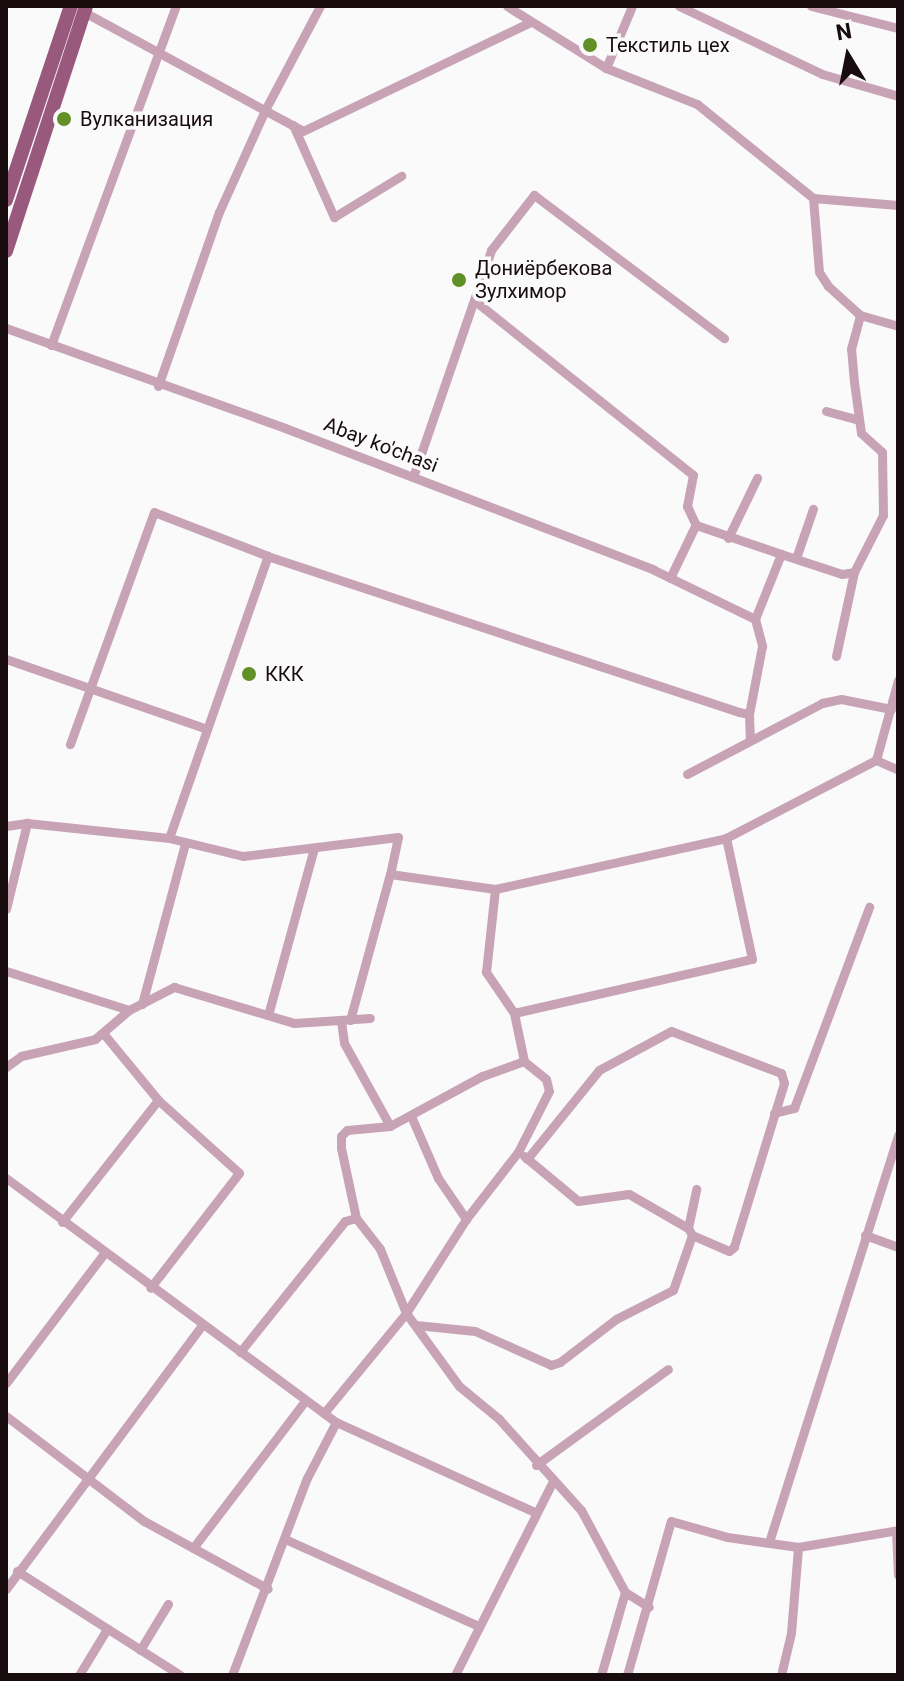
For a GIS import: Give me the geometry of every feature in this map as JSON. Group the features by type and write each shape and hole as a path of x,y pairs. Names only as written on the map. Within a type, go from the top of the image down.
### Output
{"main road":[{"path":"6,200 80,8"},
{"path":"6,251 80,8"}],"street":[{"path":"51,345 176,6"},
{"path":"158,386 219,212 265,110 320,6"},
{"path":"507,6 606,68 697,104 813,198 898,205"},
{"path":"606,68 632,6"},
{"path":"679,6 822,74 898,96"},
{"path":"811,6 898,28"},
{"path":"80,8 303,131 316,128 530,22"},
{"path":"293,125 334,217 401,176"},
{"path":"413,477 491,250 530,197 539,195 724,338"},
{"path":"813,198 819,272 860,315 898,326"},
{"path":"475,301 693,475 687,506 696,524 728,538 842,574 854,572"},
{"path":"836,656 854,572 883,515 882,452 861,433 859,420 851,349 860,315"},
{"name":"Abay ko'chasi","path":"6,328 413,477 670,578 755,619"},
{"path":"826,411 859,420"},
{"path":"728,538 757,478"},
{"path":"796,558 813,509"},
{"path":"70,744 152,513 268,556 749,714"},
{"path":"670,578 696,524"},
{"path":"750,740 749,714 762,650 755,619 781,554"},
{"path":"169,838 268,556"},
{"path":"6,659 207,729"},
{"path":"390,874 495,889 726,838 876,760 898,680"},
{"path":"687,774 750,740 841,699 891,709"},
{"path":"876,760 898,770"},
{"path":"6,909 27,823"},
{"path":"6,826 27,823 169,838 243,856 398,837 346,1021 344,1043 390,1126"},
{"path":"514,1013 752,959 726,838"},
{"path":"142,1004 185,844"},
{"path":"268,1015 314,848"},
{"path":"324,1413 406,1313 466,1219 518,1152 549,1091 546,1079 524,1061 514,1013 486,972 495,889"},
{"path":"774,1113 794,1108 869,907"},
{"path":"6,971 129,1010"},
{"path":"6,1067 21,1056 81,1045 103,1033 129,1010 182,987 294,1023 370,1018"},
{"path":"518,1152 578,1201 629,1194 729,1251 734,1247 784,1083 781,1073 671,1031 599,1070 527,1159"},
{"path":"103,1033 158,1100 239,1173 150,1288"},
{"path":"524,1061 482,1076 390,1126 347,1130 341,1136 356,1218 380,1249 406,1313 459,1386 499,1419 552,1483 581,1510 628,1594 649,1607"},
{"path":"62,1222 158,1100"},
{"path":"411,1116 438,1178 466,1219"},
{"path":"769,1542 898,1135"},
{"path":"6,1178 150,1288 336,1422 534,1512"},
{"path":"416,1325 475,1331 551,1365 616,1319 669,1294 690,1231 696,1189"},
{"path":"240,1352 345,1221 356,1218"},
{"path":"865,1235 898,1247"},
{"path":"6,1383 105,1252"},
{"path":"6,1589 202,1325"},
{"path":"536,1465 668,1369"},
{"path":"193,1548 305,1401"},
{"path":"6,1416 144,1521 268,1589"},
{"path":"232,1675 268,1589 307,1478 336,1422"},
{"path":"455,1675 534,1512 552,1483"},
{"path":"627,1675 649,1607 671,1521 727,1537 798,1547 897,1531 898,1575"},
{"path":"285,1539 479,1626"},
{"path":"781,1675 791,1633 798,1547"},
{"path":"17,1571 180,1675"},
{"path":"601,1675 628,1594"},
{"path":"140,1650 168,1604"},
{"path":"79,1675 107,1629"}],"place":[{"name":"Текстиль цех","path":"590,45"},
{"name":"Вулканизация","path":"64,119"},
{"name":"Дониёрбекова Зулхимор","path":"459,280"},
{"name":"ККК","path":"249,674"}]}
